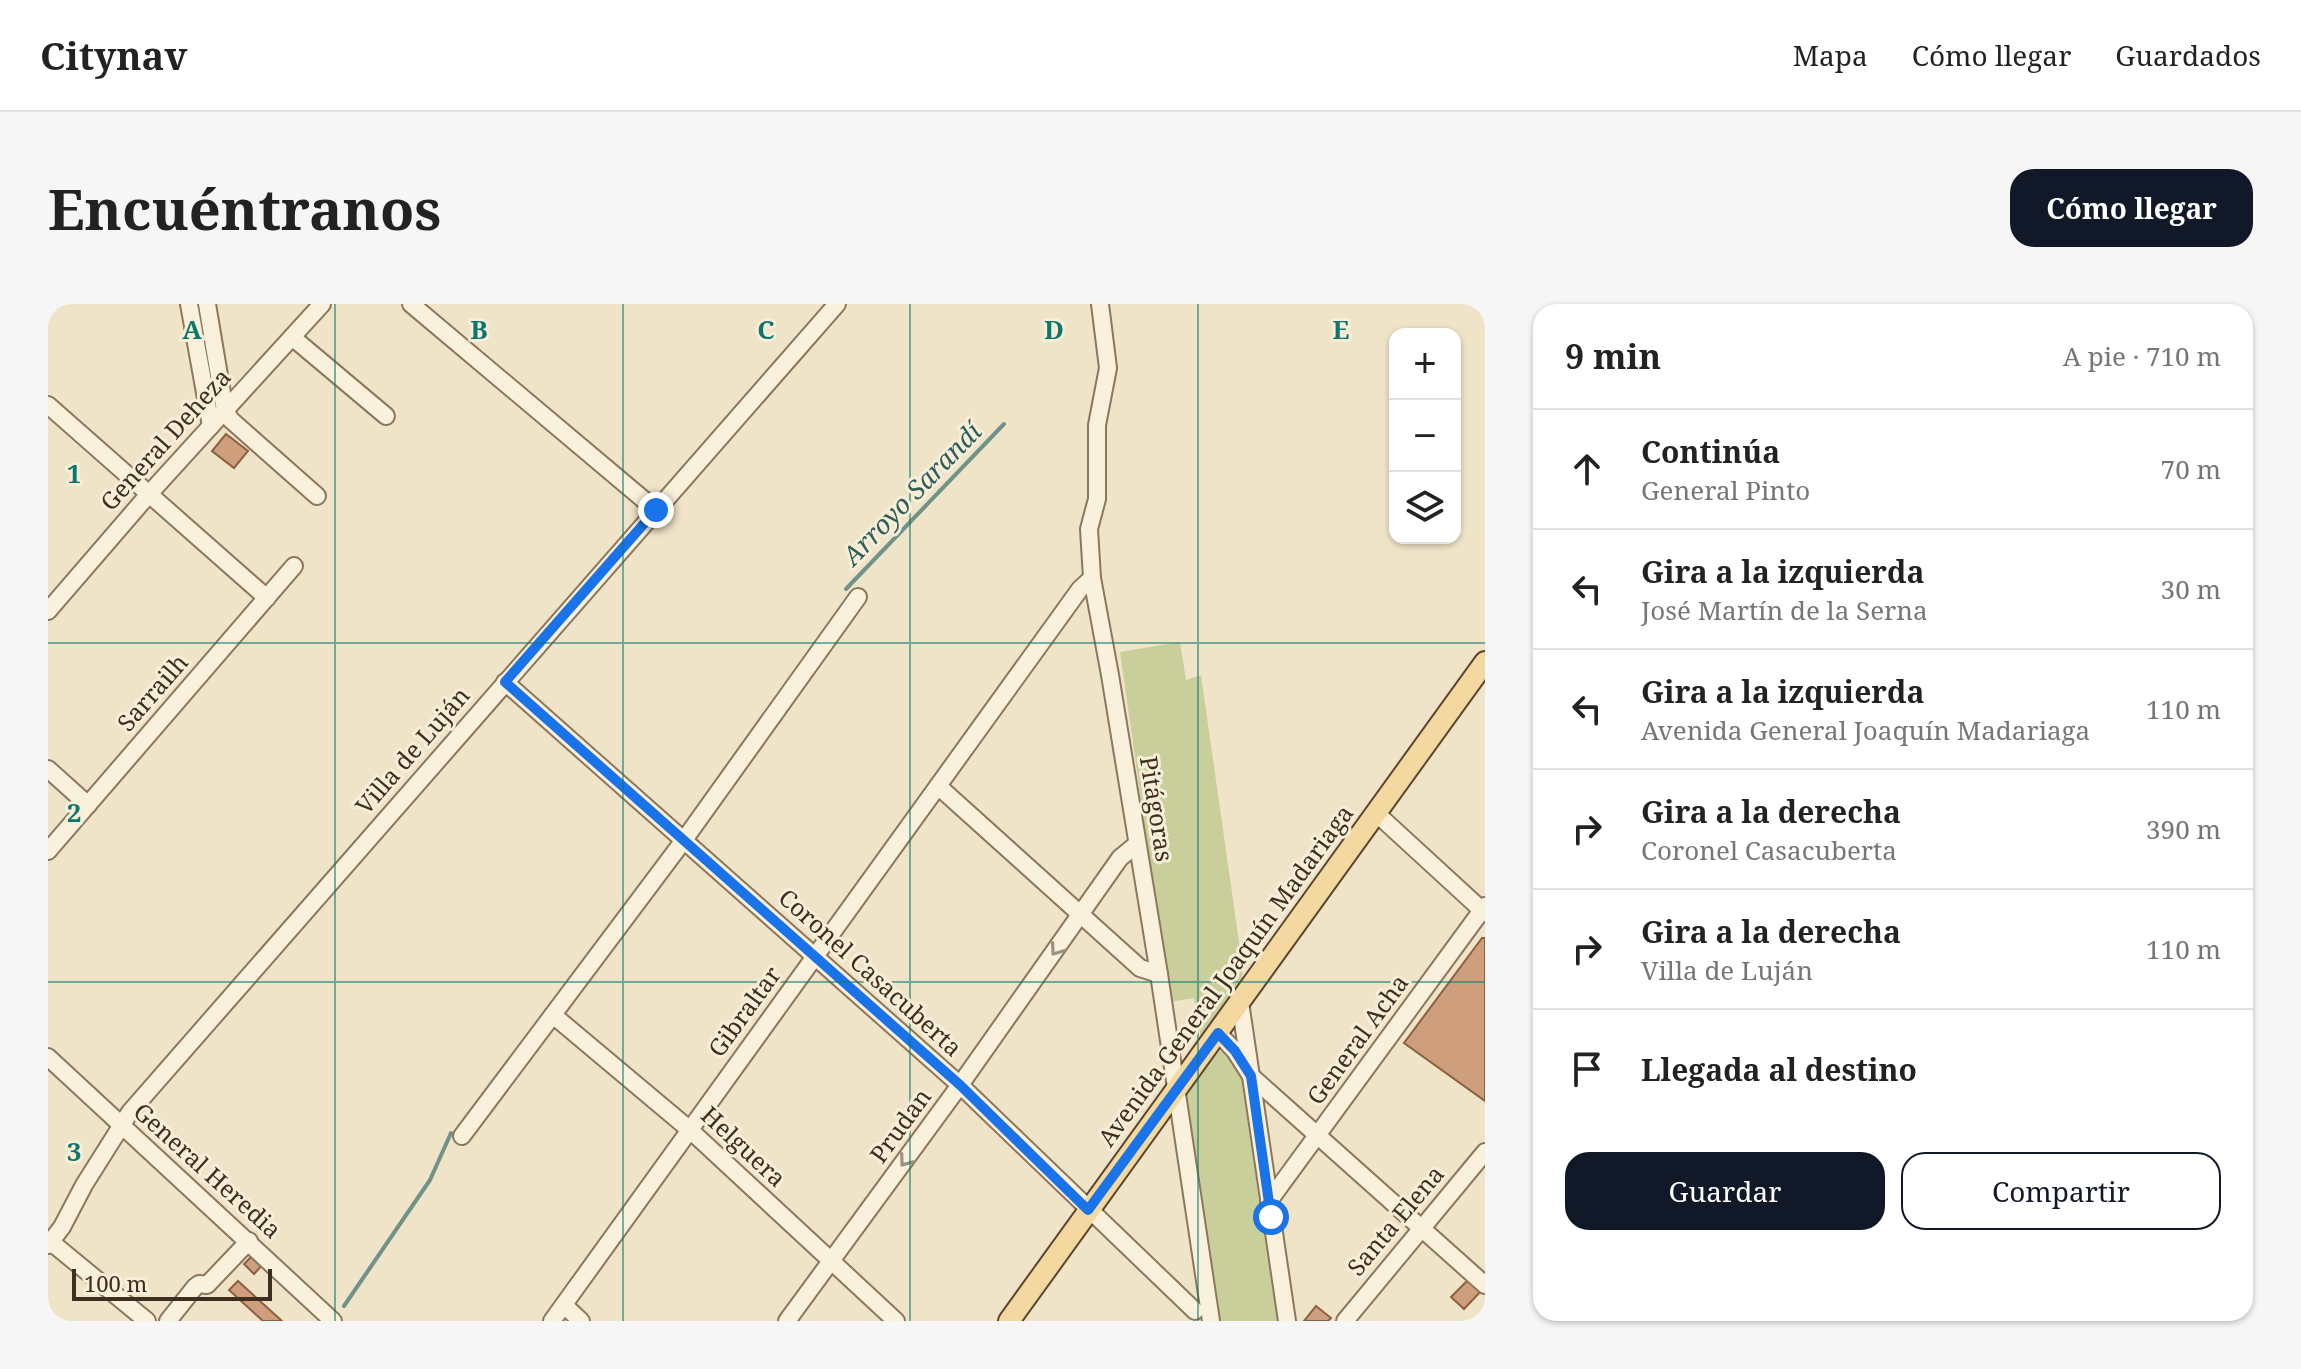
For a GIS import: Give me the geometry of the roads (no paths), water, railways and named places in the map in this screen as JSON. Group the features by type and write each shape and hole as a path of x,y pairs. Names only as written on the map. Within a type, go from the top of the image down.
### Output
{"main road":[{"name":"Avenida General Joaquín Madariaga","path":"1009,1321 1485,662"}],"street":[{"path":"189,304 211,426"},
{"path":"207,304 225,411 231,420 317,496"},
{"name":"General Deheza","path":"48,611 149,494 322,304"},
{"path":"411,304 656,510"},
{"name":"Villa de Luján","path":"49,1244 130,1112 837,304"},
{"name":"Pitágoras","path":"1100,304 1108,368 1097,425 1097,499 1088,539 1159,974 1201,1316"},
{"path":"292,337 386,416"},
{"path":"48,405 267,598"},
{"name":"Sarrailh","path":"48,851 294,566"},
{"name":"Gibraltar","path":"552,1321 1080,589 1092,578"},
{"path":"462,1136 684,840 858,597"},
{"name":"Coronel Casacuberta","path":"505,682 960,1085 1201,1316"},
{"path":"48,769 88,805"},
{"path":"938,786 1140,968 1159,974"},
{"path":"1376,813 1484,909"},
{"name":"Prudan","path":"787,1321 960,1085 1120,858 1137,844"},
{"name":"General Acha","path":"1269,1201 1484,909"},
{"path":"1240,1002 1287,1321"},
{"name":"Helguera","path":"553,1015 690,1130 896,1321"},
{"path":"1218,1033 1235,1051 1251,1076 1485,1285"},
{"name":"General Heredia","path":"48,1057 333,1321"},
{"name":"Santa Elena","path":"1345,1321 1485,1152"},
{"path":"168,1321 195,1287 207,1285 249,1241"},
{"path":"49,1244 147,1321"},
{"path":"564,1305 581,1321"}],"waterway":[{"name":"Arroyo Sarandí","path":"846,589 1004,424"},
{"name":"Arroyo Sarandí","path":"344,1306 430,1180 451,1133"}]}
